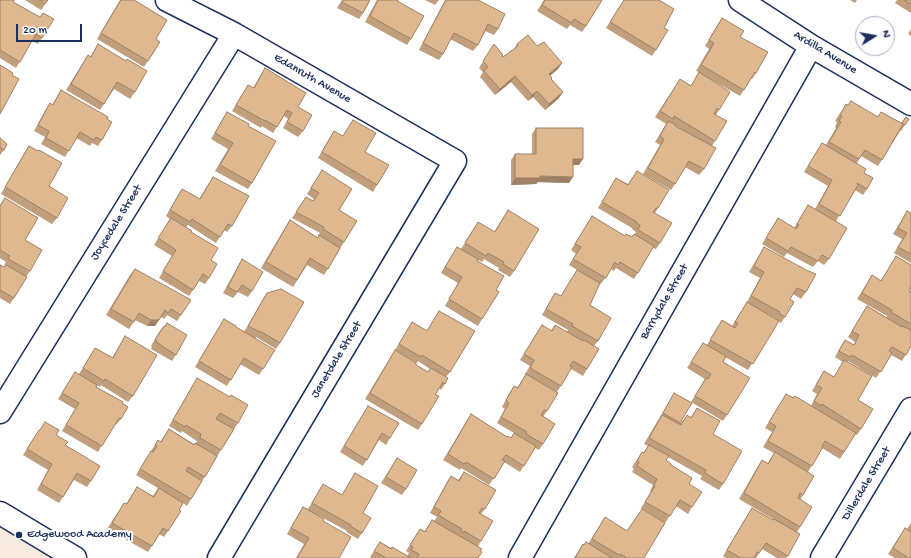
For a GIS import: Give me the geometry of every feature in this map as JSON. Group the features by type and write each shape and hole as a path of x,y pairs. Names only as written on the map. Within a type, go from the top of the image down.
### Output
{"street":[{"name":"Edanruth Avenue","path":"167,0 234,34 455,161"},
{"name":"Ardilla Avenue","path":"740,0 811,46 911,104"},
{"name":"Joycedale Street","path":"0,412 234,34"},
{"name":"Barrydale Street","path":"520,558 811,46"},
{"name":"Janetdale Street","path":"219,558 455,161"},
{"name":"Dillerdale Street","path":"822,558 911,409"},
{"path":"0,513 75,558"}],"shaded area":[{"name":"Edgewood Academy","path":"0,513 75,558 0,558"}],"building":[{"path":"0,0 14,0 13,2 40,17 43,13 54,19 42,38 36,34 20,62 0,50"},
{"path":"40,0 48,0 45,4"},
{"path":"121,0 134,0 167,20 156,39 160,42 148,61 101,33"},
{"path":"343,0 370,0 363,13 342,2"},
{"path":"378,0 398,0 397,1 424,16 411,39 370,16"},
{"path":"446,0 478,0 505,14 498,29 488,24 478,45 454,33 443,54 423,43"},
{"path":"545,0 602,0 586,26 574,19 572,23 542,5"},
{"path":"624,0 659,0 674,9 664,28 668,30 656,50 610,22"},
{"path":"904,0 911,0 911,4"},
{"path":"722,18 744,31 740,37 768,52 744,90 701,65 714,43 709,40"},
{"path":"528,35 537,46 544,42 562,63 549,74 552,78 551,79 563,92 549,104 537,91 532,95 515,76 500,89 484,71 488,67 483,61 494,44 503,57 518,46 517,44"},
{"path":"98,44 126,61 127,59 147,71 135,92 117,82 104,104 71,84 88,55 91,57"},
{"path":"0,65 13,73 12,75 19,79 0,114"},
{"path":"265,68 306,93 298,107 312,115 303,131 287,122 292,113 287,110 277,127 236,105 248,85 254,88"},
{"path":"699,72 730,92 719,110 717,108 714,114 727,121 715,141 674,116 673,119 660,111 680,79 691,86"},
{"path":"61,90 108,117 107,119 112,122 102,140 96,137 94,140 80,132 69,151 46,138 49,131 38,125 50,103 53,105"},
{"path":"851,101 878,117 881,112 903,124 882,160 865,150 859,159 829,142 841,122 839,121 842,116 840,115 846,104 848,105"},
{"path":"227,112 249,124 248,126 276,141 252,183 220,165 233,143 215,133"},
{"path":"906,117 909,119 905,125 902,123"},
{"path":"353,120 376,133 365,152 389,165 377,185 322,152 334,131 343,136"},
{"path":"668,121 716,148 704,169 689,161 675,184 648,168 664,139 660,136"},
{"path":"536,128 583,128 583,159 573,159 573,177 540,176 540,178 515,178 515,154 536,154"},
{"path":"0,138 7,144 4,150 0,147"},
{"path":"822,143 866,169 864,173 873,178 867,189 857,183 858,185 840,216 819,204 832,180 808,166"},
{"path":"29,146 62,163 49,186 68,198 57,218 5,187"},
{"path":"322,170 352,189 339,210 357,221 344,242 323,229 324,227 296,212 306,197 313,201 319,193 311,188"},
{"path":"637,171 669,190 658,208 656,208 653,212 672,223 660,243 638,230 640,225 636,223 637,222 602,202 616,178 628,185"},
{"path":"213,177 249,196 232,226 228,224 220,237 192,219 190,222 170,210 182,189 200,199"},
{"path":"5,198 38,218 25,240 42,250 30,271 8,259 10,256 0,250 0,206"},
{"path":"808,205 847,228 829,259 822,255 818,261 791,247 788,251 766,238 778,218 796,229 799,225 797,224"},
{"path":"508,210 539,229 514,271 503,264 504,262 488,253 486,256 465,243 478,222 495,232"},
{"path":"907,211 911,213 911,254 898,247 907,233 898,228"},
{"path":"592,216 625,236 626,234 632,237 634,234 654,246 638,273 620,262 618,265 615,262 606,278 573,259 581,247 575,244"},
{"path":"171,218 218,248 211,260 217,264 209,278 203,274 193,290 163,271 176,250 158,238"},
{"path":"290,220 318,238 319,235 340,248 328,269 310,258 297,280 266,262"},
{"path":"457,247 478,259 477,261 504,276 496,290 499,292 482,319 449,299 462,277 445,267"},
{"path":"764,247 816,274 806,292 797,288 790,299 794,302 785,317 779,313 780,312 751,296 764,272 754,266"},
{"path":"896,256 911,265 911,287 909,291 911,292 911,324 891,312 892,310 862,293 872,275 881,281"},
{"path":"242,259 263,272 252,291 242,285 237,292 228,287"},
{"path":"0,265 4,267 6,265 27,277 14,298 0,290"},
{"path":"135,269 191,300 181,315 171,309 168,313 165,310 159,320 151,320 139,313 134,322 111,309"},
{"path":"577,270 600,283 590,305 611,318 598,341 572,326 573,324 546,309 555,293 561,296"},
{"path":"281,289 304,302 280,343 260,331 248,326 267,293"},
{"path":"747,302 779,321 753,364 710,340 722,320 735,328 738,323 735,322"},
{"path":"867,306 902,327 911,330 911,346 906,355 892,347 889,351 892,353 881,372 852,355 850,357 839,351 845,340 854,345 859,335 852,331"},
{"path":"439,311 475,331 450,372 422,355 421,357 399,344 412,322 427,331"},
{"path":"224,319 275,350 263,369 244,358 231,380 199,361"},
{"path":"167,323 187,335 176,355 155,340"},
{"path":"542,325 552,331 555,325 599,349 587,369 573,361 570,366 572,367 561,386 530,368 534,360 524,354"},
{"path":"125,336 157,355 133,396 83,368 95,348 113,358"},
{"path":"703,343 726,356 723,362 750,378 727,415 695,396 706,378 708,379 711,374 691,362"},
{"path":"395,350 428,372 431,368 448,378 445,384 443,382 435,395 439,396 422,424 370,393"},
{"path":"844,360 872,376 858,400 873,409 861,429 822,404 821,406 814,401 822,388 816,385 824,371 834,377"},
{"path":"75,372 97,385 96,387 123,402 122,403 128,407 121,419 119,418 102,446 66,425 79,403 62,393"},
{"path":"526,374 558,393 547,411 544,410 541,415 555,424 543,444 526,434 527,432 501,417 509,403 506,400 514,386 518,388"},
{"path":"197,378 230,397 231,395 248,405 238,423 220,413 216,419 234,429 221,450 200,438 201,434 186,425 185,427 173,420"},
{"path":"674,393 692,403 681,421 683,422 687,415 691,418 697,408 720,421 713,434 742,451 723,484 705,473 706,470 649,438 662,415 681,425 682,424 663,413"},
{"path":"786,394 793,398 795,396 856,433 844,452 825,441 812,466 768,441 776,426 769,422"},
{"path":"368,406 399,423 390,438 382,433 367,460 344,446"},
{"path":"471,414 507,437 508,436 511,438 514,433 536,446 524,466 506,455 502,460 505,461 494,479 466,462 464,464 448,454"},
{"path":"45,422 59,430 56,435 68,442 65,445 100,466 91,481 77,473 63,497 41,484 52,464 27,449"},
{"path":"169,429 194,445 195,443 217,456 205,477 188,467 186,471 202,481 191,499 140,469 151,451 153,452 157,446 155,445 158,440 161,442"},
{"path":"649,445 669,456 666,460 671,465 692,478 689,484 702,492 692,507 680,500 670,516 645,502 655,486 654,485 657,479 637,466 639,462 637,461 642,452 644,453"},
{"path":"775,452 814,476 803,495 800,493 798,498 812,507 800,527 744,493 762,460 768,464"},
{"path":"397,458 417,470 406,489 386,477"},
{"path":"464,472 496,490 485,509 482,508 479,513 493,521 481,541 464,531 464,533 461,531 462,529 438,515 441,511 434,507 451,476 459,481"},
{"path":"355,473 378,486 363,513 371,518 362,533 350,526 351,525 312,503 323,484 342,495"},
{"path":"137,487 154,497 159,488 183,503 179,510 181,511 168,531 163,528 152,546 112,523 124,503 127,504"},
{"path":"303,507 324,519 323,521 351,537 339,558 297,558 309,538 291,528"},
{"path":"752,508 800,534 788,556 766,543 759,553 757,552 754,558 741,558 727,550"},
{"path":"642,509 665,523 644,558 627,558 592,539 605,517 627,531"},
{"path":"432,520 482,549 480,551 482,552 478,558 417,558 419,554 411,550 413,547 410,545 420,529 425,532"},
{"path":"905,528 911,532 911,558 906,558 907,557 893,548"},
{"path":"380,542 411,558 386,558 374,551"},
{"path":"586,542 612,558 575,558 583,544 584,545"}],"place":[{"name":"Edgewood Academy","path":"19,535"}]}
